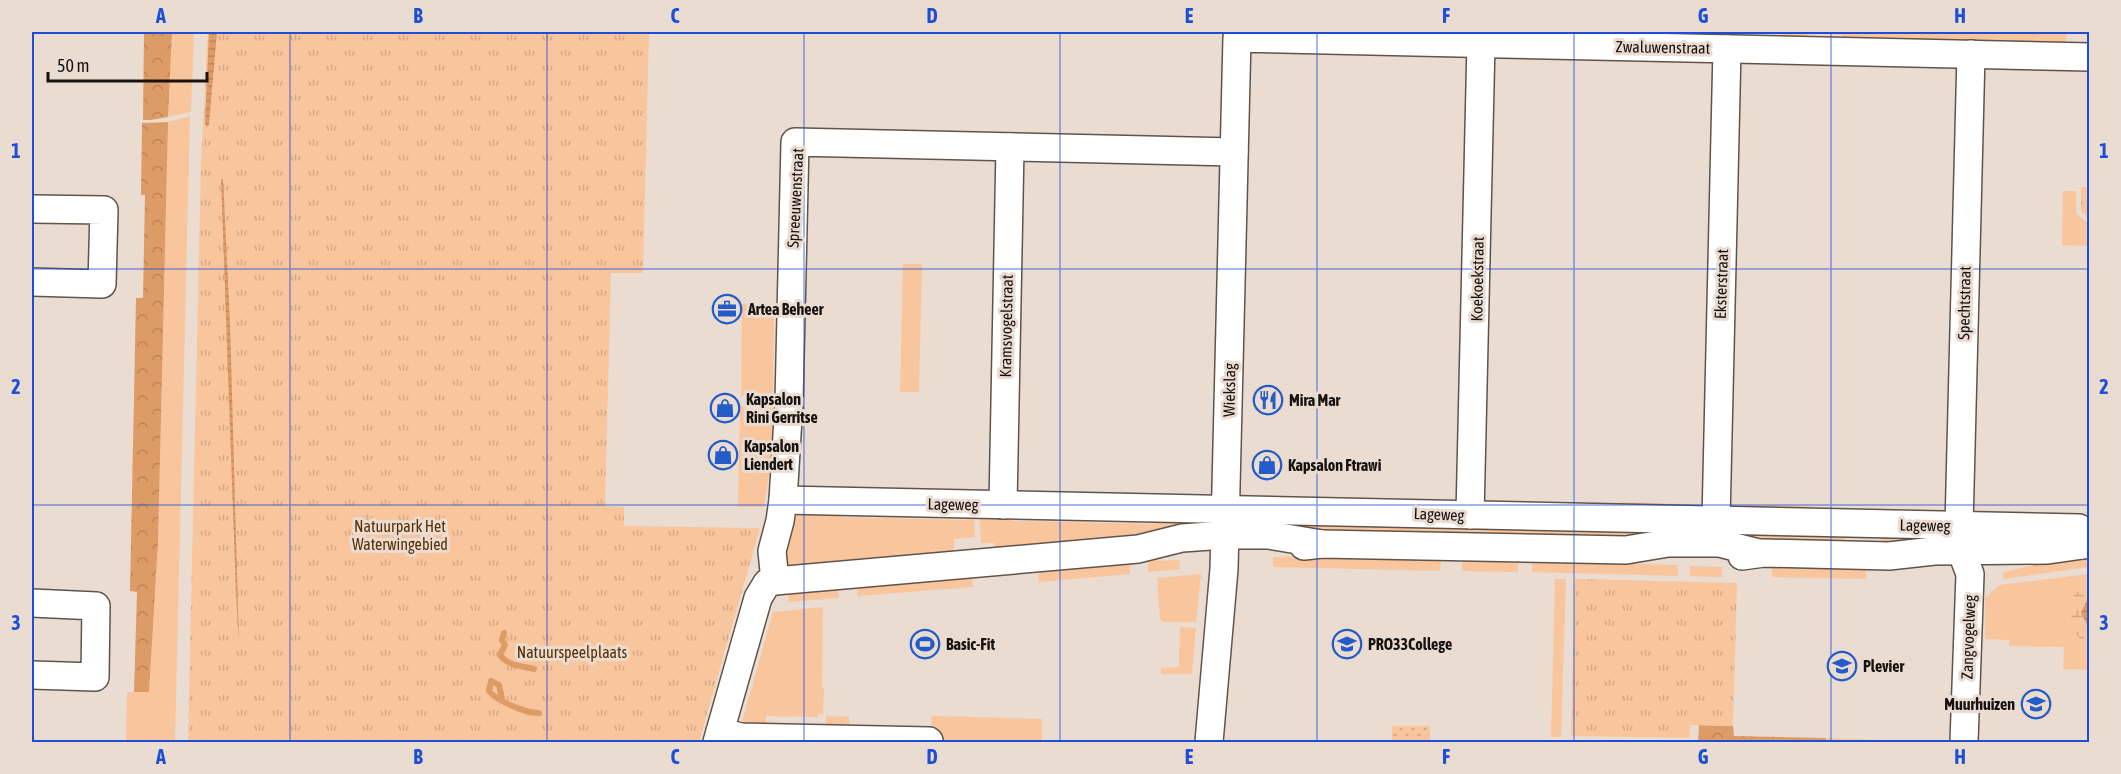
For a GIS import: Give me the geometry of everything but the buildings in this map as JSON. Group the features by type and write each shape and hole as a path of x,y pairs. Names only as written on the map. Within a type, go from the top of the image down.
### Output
{"street":[{"name":"Zwaluwenstraat","path":"1237,38 2090,57"},
{"name":"Wiekslag","path":"1209,742 1225,543 1237,38"},
{"name":"Koekoekstraat","path":"1470,515 1482,43"},
{"name":"Eksterstraat","path":"1716,520 1727,49"},
{"name":"Spechtstraat","path":"1963,548 1971,54"},
{"name":"Spreeuwenstraat","path":"775,581 772,551 783,500 789,402 795,142 1234,152"},
{"name":"Kramsvogelstraat","path":"1003,505 1010,147"},
{"path":"32,208 104,210 102,284 32,282"},
{"name":"Lageweg","path":"783,500 1716,520 1963,548 2079,528 2085,544 2048,550 1996,567 1963,548"},
{"name":"Lageweg","path":"775,581 1138,549 1183,554 1225,543 1269,550 1322,544 1626,550 1668,543 1719,543 1759,553 1889,556 1934,567 1963,548"},
{"name":"Zangvogelweg","path":"1963,548 1970,574 1964,742"},
{"path":"775,581 767,583 758,598 719,737 929,741"},
{"path":"32,603 96,606 95,677 32,675"}],"green space":[{"path":"144,32 172,32 168,117 143,120"},
{"path":"172,32 194,32 191,112 168,117"},
{"name":"Natuurpark Het Waterwingebied","path":"208,32 649,32 643,273 611,273 605,506 624,507 624,526 760,528 699,742 188,742 201,162"},
{"path":"1680,32 1692,32 1686,38 1680,38"},
{"path":"1708,32 2067,32 2065,46 1847,41 1842,35 1808,34 1802,41 1789,41 1782,34 1749,33 1742,39 1715,39"},
{"path":"2021,32 2063,32 2056,37 2043,37"},
{"path":"190,116 175,742 126,742 127,692 149,692 158,543 168,122"},
{"path":"168,122 158,543 149,692 134,692 137,592 130,591 136,298 143,298 145,195 141,195 142,123"},
{"path":"2081,187 2089,187 2089,218 2081,211"},
{"path":"2063,191 2076,191 2076,213 2089,224 2088,246 2062,245"},
{"path":"903,264 922,264 919,392 900,392"},
{"path":"742,304 768,306 774,314 773,397 741,396"},
{"path":"740,406 773,406 771,462 764,507 738,507"},
{"path":"1620,502 1689,504 1689,508 1620,506"},
{"path":"1746,505 1810,506 1810,510 1746,509"},
{"path":"837,510 843,517 965,520 974,512 975,537 954,539 954,553 787,567 787,538 796,517 801,512"},
{"path":"979,512 1005,513 1012,521 1154,524 1160,517 1176,516 1177,531 995,549 994,543 981,543"},
{"path":"1271,519 1697,528 1625,538 1323,531 1270,528"},
{"path":"1708,528 1845,532 1845,542 1761,541"},
{"path":"1881,532 1931,533 1931,544 1881,543"},
{"path":"2089,556 2089,567 2003,579 2002,573 2041,563"},
{"path":"1273,557 1441,559 1440,571 1273,567"},
{"path":"1462,559 1518,560 1518,572 1462,571"},
{"path":"1179,560 1180,569 1148,572 1148,561"},
{"path":"1532,561 1678,565 1678,576 1532,572"},
{"path":"1130,562 1130,574 1039,582 1038,570"},
{"path":"1690,566 1722,567 1722,577 1690,576"},
{"path":"1772,566 1866,568 1866,579 1772,577"},
{"path":"1201,574 1196,622 1164,622 1160,619 1157,578"},
{"path":"2089,574 2089,586 2078,591 2071,598 2068,614 2075,632 2089,647 2089,670 2063,669 2064,647 2009,646 2009,640 1985,639 1985,598 1999,585"},
{"path":"972,576 973,587 858,596 856,587"},
{"path":"1555,579 1566,579 1561,737 1551,737"},
{"path":"1575,579 1737,583 1733,726 1690,725 1689,738 1571,736"},
{"path":"2089,586 2089,601 2086,602 2083,618 2089,629 2089,647 2081,640 2070,623 2068,606 2071,598 2078,591"},
{"path":"838,588 839,598 789,602 788,593"},
{"path":"823,607 823,714 818,714 818,717 766,716 766,728 740,729 773,612"},
{"path":"1180,627 1196,628 1192,674 1161,674 1161,668 1179,667"},
{"path":"826,716 849,717 849,731 825,731"},
{"path":"931,716 1042,719 1042,742 933,742"},
{"path":"1699,725 1733,726 1734,736 1826,738 1825,742 1698,742"},
{"path":"1392,726 1430,726 1430,742 1392,742"},
{"path":"1826,738 1948,742 1825,742"}],"water":[{"path":"209,32 217,32 207,127 205,124"},
{"path":"221,179 223,179 230,323 239,643 236,594"},
{"path":"2090,601 2089,629 2081,613 2086,602"}],"waterway":[{"path":"504,633 502,640 505,645 500,655 503,659 534,669"},
{"path":"502,699 499,685 491,681 489,691 498,699 519,709 539,713"}],"place":[{"name":"Artea Beheer","path":"727,309"},
{"name":"Mira Mar","path":"1268,400"},
{"name":"Kapsalon Rini Gerritse","path":"725,408"},
{"name":"Kapsalon Liendert","path":"723,455"},
{"name":"Kapsalon Ftrawi","path":"1267,465"},
{"name":"Basic-Fit","path":"925,644"},
{"name":"PRO33College","path":"1347,644"},
{"name":"Plevier","path":"1842,666"},
{"name":"Muurhuizen","path":"2036,704"}],"park label":[{"name":"Natuurspeelplaats","path":"572,652"}]}
